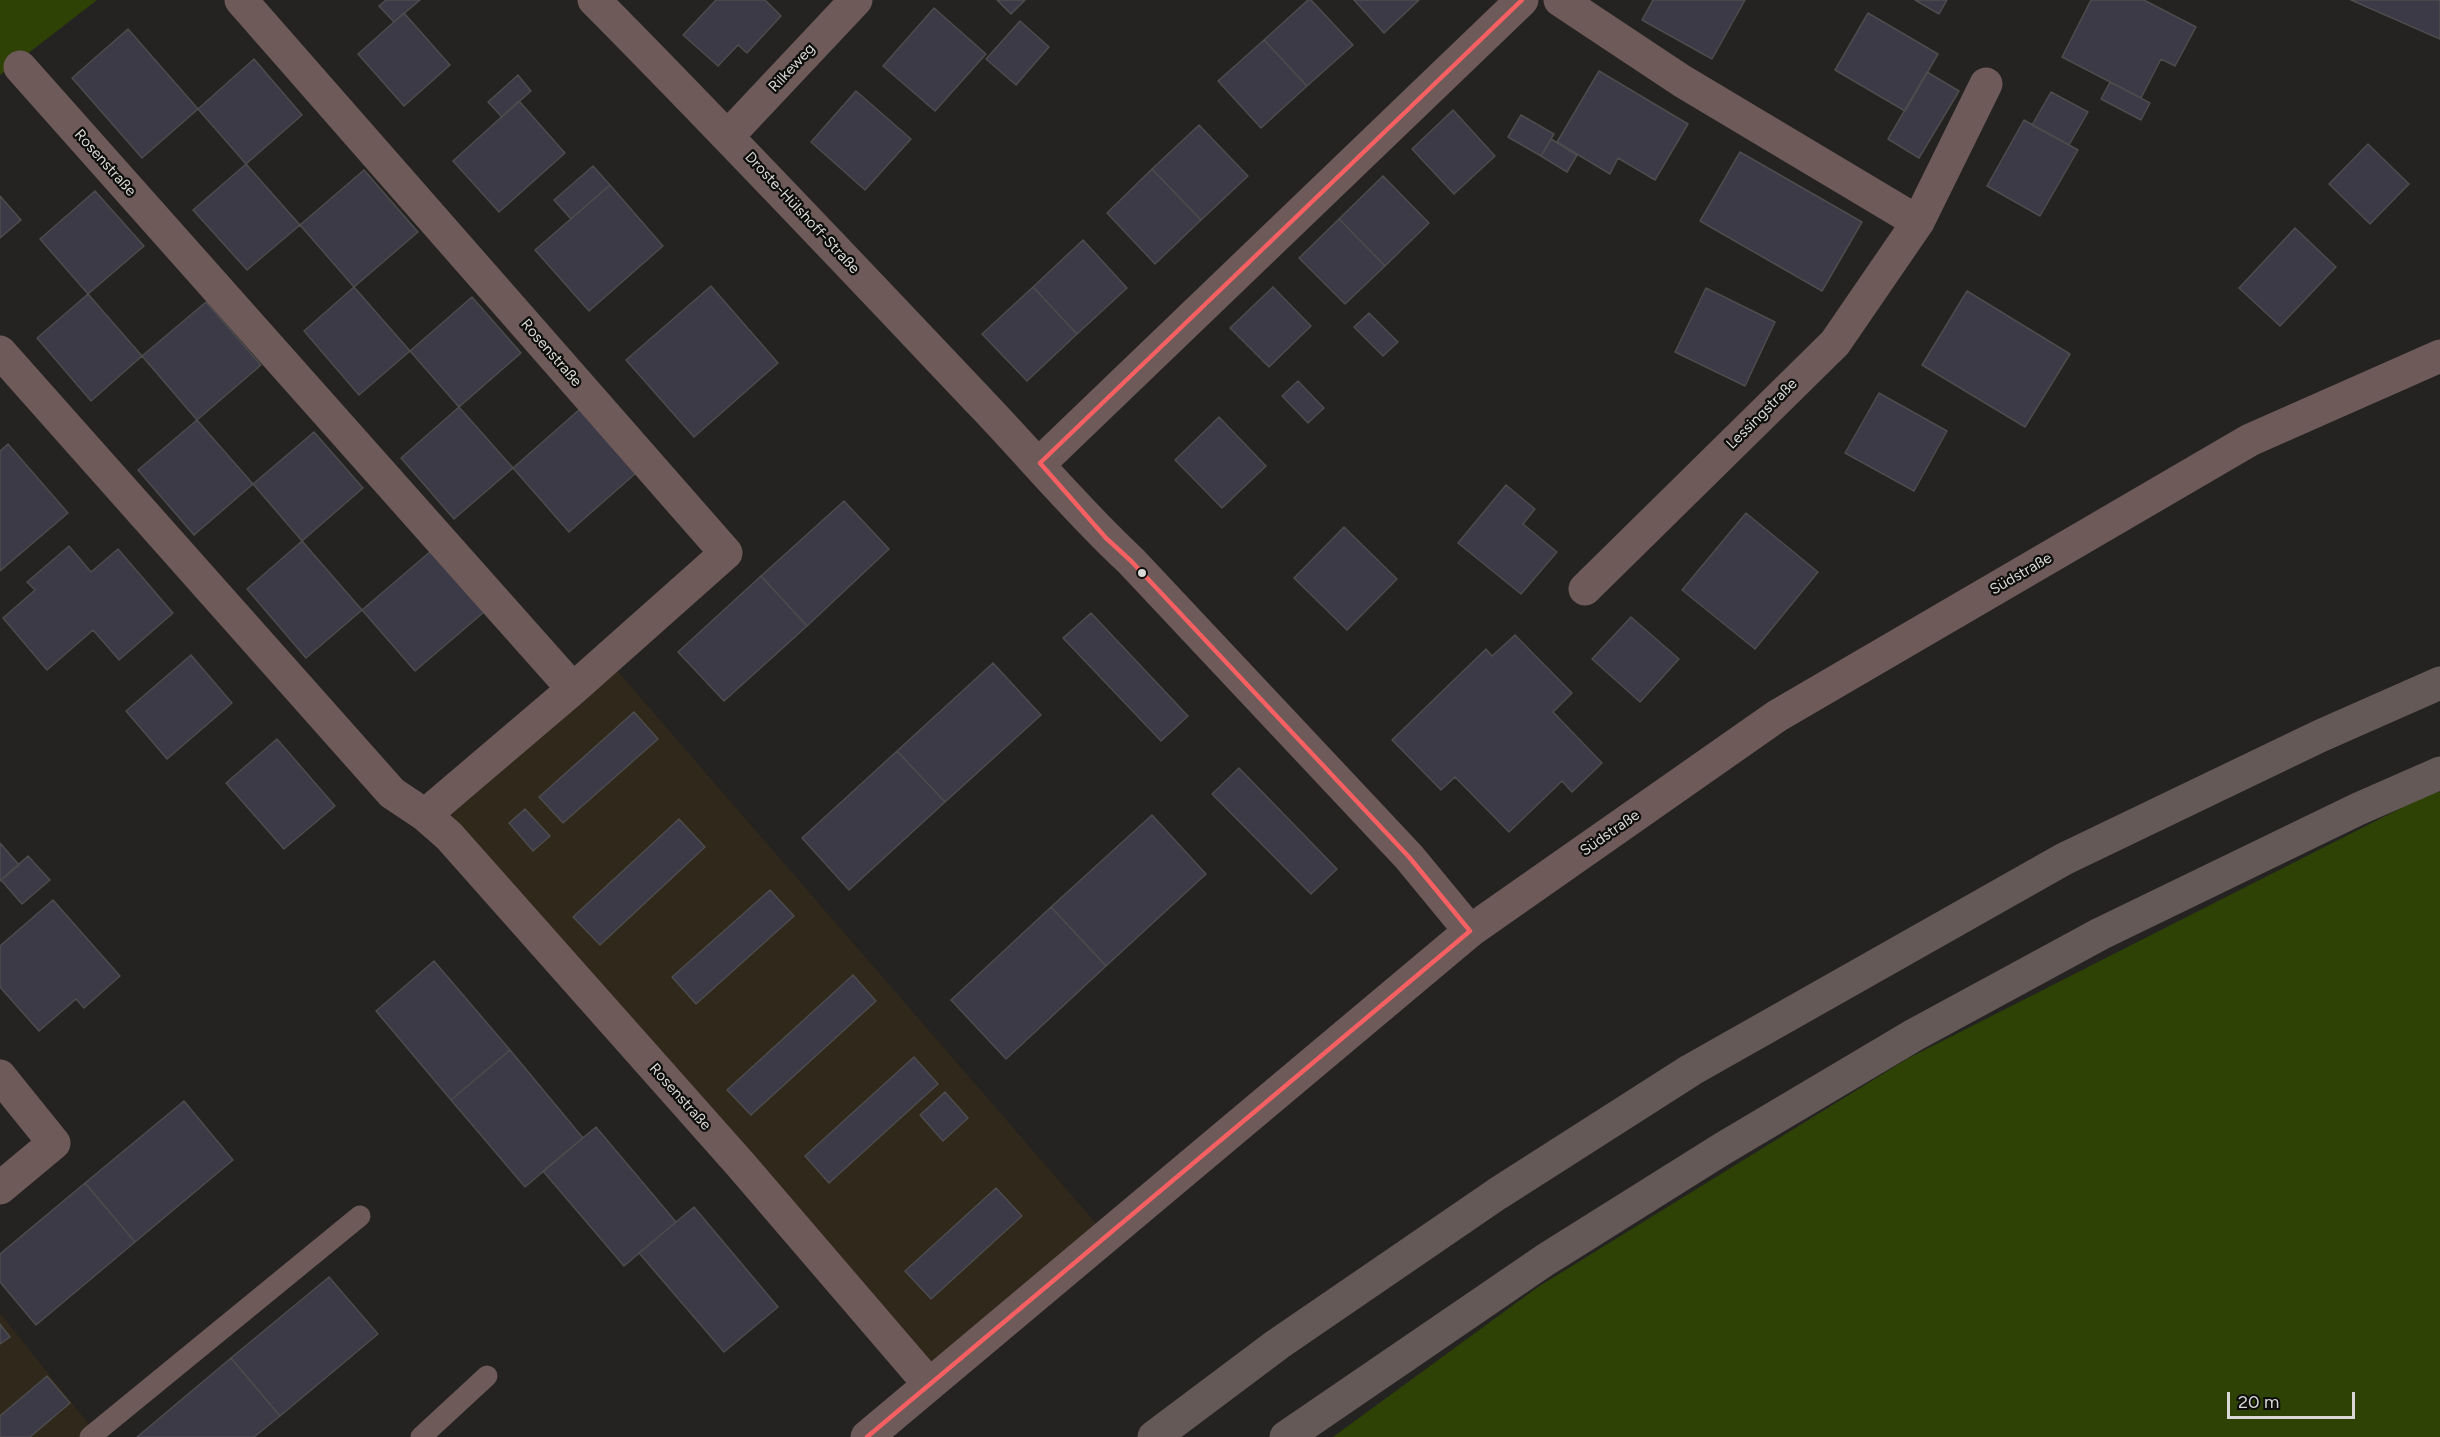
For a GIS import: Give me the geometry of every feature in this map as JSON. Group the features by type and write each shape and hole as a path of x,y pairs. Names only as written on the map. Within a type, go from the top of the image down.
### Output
{"highway":[{"path":"1154,1437 1278,1344 1488,1201 1691,1070 2064,859 2320,736 2440,683"},
{"path":"1286,1437 1545,1260 1722,1149 1914,1035 2100,934 2358,809 2440,773"}],"street":[{"name":"Rosenstraße","path":"241,0 726,553 573,689 425,815"},
{"name":"Droste-Hülshoff-Straße","path":"594,0 728,136 1040,464 1107,538 1409,857 1470,931"},
{"name":"Rilkeweg","path":"728,136 856,0"},
{"path":"1040,464 1522,0"},
{"path":"1560,0 1682,81 1918,222"},
{"name":"Rosenstraße","path":"20,68 573,689"},
{"name":"Lessingstraße","path":"1586,589 1835,343 1918,222 1986,84"},
{"name":"Rosenstraße","path":"0,352 392,793 425,815 449,836 741,1165 929,1384"},
{"name":"Südstraße","path":"867,1437 1470,931 1777,716 2250,440 2440,356"},
{"path":"0,1076 54,1143 0,1188"}],"lane":[{"path":"90,1437 360,1216"},
{"path":"421,1437 487,1376"}],"shaded area":[{"path":"607,659 1106,1235 929,1384 425,815"},
{"path":"0,1313 31,1352 99,1437 0,1437"}],"green space":[{"path":"0,0 97,0 0,75"},
{"path":"2440,791 2440,1437 1333,1437 1538,1287 1907,1059 2415,801"}],"building":[{"path":"386,0 420,0 394,22 379,6"},
{"path":"716,0 765,0 781,16 747,53 738,45 718,66 683,35"},
{"path":"997,0 1025,0 1011,14"},
{"path":"1308,0 1311,0 1353,45 1307,86 1264,40"},
{"path":"1354,0 1419,0 1384,33"},
{"path":"1653,0 1745,0 1712,59 1642,20"},
{"path":"1915,0 1947,0 1939,14"},
{"path":"2091,0 2144,0 2196,27 2175,66 2161,59 2141,98 2062,57"},
{"path":"2351,0 2440,0 2440,39"},
{"path":"934,8 986,54 935,111 883,66"},
{"path":"404,13 450,65 404,106 358,54"},
{"path":"1868,13 1938,54 1905,111 1835,70"},
{"path":"1020,21 1049,47 1016,85 986,59"},
{"path":"128,29 198,109 142,158 72,78"},
{"path":"1264,40 1307,86 1261,128 1218,81"},
{"path":"254,59 302,115 246,164 198,109"},
{"path":"1599,71 1688,124 1655,180 1618,158 1610,174 1557,142"},
{"path":"1927,72 1959,91 1919,158 1888,139"},
{"path":"518,75 531,91 502,117 488,102"},
{"path":"2110,82 2150,103 2141,120 2101,99"},
{"path":"856,91 911,139 865,190 811,142"},
{"path":"2051,92 2088,112 2069,145 2032,125"},
{"path":"519,101 565,153 499,212 453,161"},
{"path":"1453,110 1495,156 1454,194 1412,149"},
{"path":"1521,115 1554,134 1541,156 1508,137"},
{"path":"2024,120 2078,150 2040,216 1987,186"},
{"path":"1199,125 1248,176 1201,220 1152,169"},
{"path":"1551,139 1577,155 1567,172 1541,156"},
{"path":"2368,144 2409,184 2370,224 2329,184"},
{"path":"1740,152 1862,222 1822,291 1700,221"},
{"path":"246,164 300,225 247,270 193,210"},
{"path":"593,166 610,185 571,219 554,200"},
{"path":"1152,169 1201,220 1155,264 1107,213"},
{"path":"364,170 418,232 354,287 300,225"},
{"path":"1383,176 1429,223 1385,266 1339,219"},
{"path":"610,185 663,246 589,311 535,250"},
{"path":"95,191 144,246 88,294 40,239"},
{"path":"0,196 21,220 0,238"},
{"path":"1339,219 1385,266 1345,304 1299,258"},
{"path":"2295,228 2336,267 2280,326 2239,288"},
{"path":"1083,240 1127,288 1077,334 1033,287"},
{"path":"711,286 778,363 694,437 626,360"},
{"path":"354,287 410,351 359,395 304,331"},
{"path":"1033,287 1077,334 1027,381 982,334"},
{"path":"1273,287 1311,326 1269,367 1230,328"},
{"path":"1706,288 1775,322 1745,386 1675,352"},
{"path":"1967,291 2070,354 2025,427 1922,365"},
{"path":"88,294 142,356 91,401 37,338"},
{"path":"472,297 521,353 459,407 410,351"},
{"path":"206,302 261,365 197,420 142,356"},
{"path":"1369,313 1398,342 1383,356 1354,327"},
{"path":"1298,381 1324,408 1308,423 1282,396"},
{"path":"1879,393 1947,431 1914,491 1845,453"},
{"path":"459,407 513,468 454,519 401,458"},
{"path":"580,409 636,473 569,532 513,468"},
{"path":"1219,417 1266,466 1222,508 1175,460"},
{"path":"197,420 253,484 194,535 138,470"},
{"path":"314,432 363,488 302,541 253,484"},
{"path":"8,444 68,513 0,571 0,451"},
{"path":"1506,485 1535,509 1523,524 1557,552 1521,594 1458,543"},
{"path":"844,501 889,549 807,626 761,576"},
{"path":"1746,513 1818,572 1755,649 1682,590"},
{"path":"1344,527 1397,579 1347,630 1294,578"},
{"path":"302,541 362,610 306,658 247,589"},
{"path":"69,546 91,572 118,549 173,613 119,660 93,630 47,670 3,618 35,590 27,582"},
{"path":"431,551 484,612 415,671 362,610"},
{"path":"761,576 807,626 724,701 678,652"},
{"path":"1091,613 1188,716 1161,741 1063,638"},
{"path":"1631,617 1679,659 1640,702 1592,659"},
{"path":"1515,635 1572,693 1553,712 1602,763 1572,792 1562,781 1509,832 1455,777 1441,790 1392,740 1486,649 1492,656"},
{"path":"191,655 232,703 167,759 126,711"},
{"path":"993,663 1041,715 945,802 897,751"},
{"path":"634,712 658,739 563,823 539,797"},
{"path":"277,739 335,806 284,849 226,783"},
{"path":"897,751 945,802 849,890 802,838"},
{"path":"1239,768 1337,869 1311,894 1212,794"},
{"path":"525,809 550,836 533,851 509,823"},
{"path":"1152,815 1206,874 1106,966 1051,907"},
{"path":"679,819 705,847 600,945 573,917"},
{"path":"0,843 19,865 0,881"},
{"path":"28,856 50,880 22,904 1,880"},
{"path":"770,890 794,916 696,1004 672,977"},
{"path":"53,900 120,976 84,1008 76,999 39,1031 0,987 0,946"},
{"path":"1051,907 1106,966 1006,1059 951,1000"},
{"path":"434,961 510,1050 451,1100 376,1011"},
{"path":"853,975 876,1001 751,1115 727,1090"},
{"path":"510,1050 583,1138 525,1187 451,1100"},
{"path":"914,1057 938,1084 829,1183 805,1156"},
{"path":"945,1092 968,1118 943,1141 920,1115"},
{"path":"184,1101 233,1160 135,1242 85,1183"},
{"path":"596,1127 676,1222 624,1266 543,1171"},
{"path":"85,1183 135,1242 36,1325 0,1282 0,1254"},
{"path":"996,1188 1022,1216 931,1299 905,1271"},
{"path":"694,1207 778,1307 724,1352 639,1253"},
{"path":"329,1277 378,1334 280,1416 231,1358"},
{"path":"0,1324 10,1337 0,1344"},
{"path":"231,1358 280,1416 254,1437 137,1437"},
{"path":"47,1376 70,1403 30,1437 0,1437 0,1416"}],"transit line":[{"path":"867,1437 1470,931 1409,857 1131,561 1106,538 1040,463 1522,0"}]}
